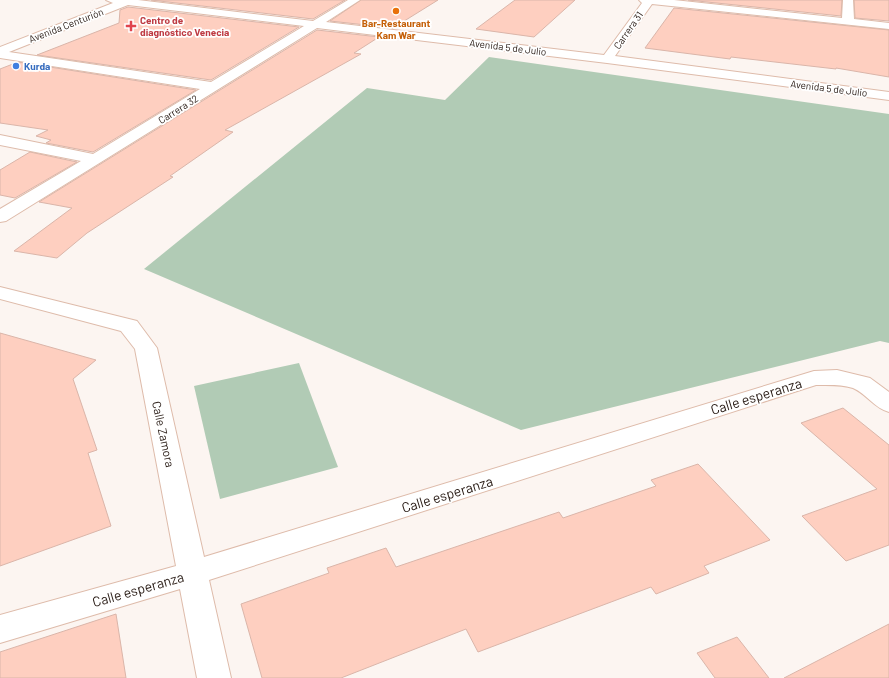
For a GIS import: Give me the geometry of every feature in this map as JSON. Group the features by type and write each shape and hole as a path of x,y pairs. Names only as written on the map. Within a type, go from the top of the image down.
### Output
{"street":[{"name":"Avenida 5 de Julio","path":"111,0 321,20"},
{"name":"Avenida 5 de Julio","path":"177,0 321,20 889,87"},
{"name":"Carrera 32","path":"0,217 355,0"},
{"path":"644,0 889,26"},
{"name":"Carrera 31","path":"610,55 649,0"},
{"path":"848,0 848,22"},
{"name":"Avenida Centurión","path":"0,51 129,1"},
{"path":"0,54 214,87"},
{"name":"Avenida 5 de Julio","path":"610,55 889,96"},
{"path":"0,140 96,159"},
{"name":"Calle Zamora","path":"0,293 129,326 146,348 214,678"},
{"name":"Calle esperanza","path":"0,629 193,573 814,378 837,377 862,383 889,404"}],"green space":[{"path":"489,57 889,114 889,343 880,341 521,430 144,269 367,88 445,100"},
{"path":"299,363 338,467 220,499 194,386"}],"building":[{"path":"151,0 345,0 313,19"},
{"path":"361,0 438,0 393,28 330,21"},
{"path":"515,0 575,0 534,37 476,29"},
{"path":"688,0 842,0 841,16"},
{"path":"854,0 889,0 889,21 855,18"},
{"path":"128,7 299,27 211,80 37,55 119,23 120,10"},
{"path":"674,8 889,30 889,77 836,68 731,57 730,59 645,48"},
{"path":"317,30 379,37 354,53 361,54 225,130 233,132 170,176 173,177 87,233 57,258 14,251 72,208 39,202"},
{"path":"18,62 196,90 93,152 46,143 51,140 36,136 48,130 0,123 0,69"},
{"path":"30,152 77,162 15,198 0,195 0,170"},
{"path":"0,333 96,360 73,379 97,450 88,453 111,526 0,566"},
{"path":"843,408 889,445 889,545 846,561 802,516 877,489 801,423"},
{"path":"698,464 770,540 704,566 709,573 656,594 651,587 478,652 466,629 341,678 262,678 241,604 329,573 327,568 386,548 396,567 559,512 563,518 656,486 651,480"},
{"path":"116,614 126,678 0,678 0,652"},
{"path":"889,624 889,678 784,678"},
{"path":"737,637 769,678 715,678 697,653"}],"place":[{"name":"Bar-Restaurant Kam War","path":"396,11"},
{"name":"Centro de diagnóstico Venecia","path":"131,26"},
{"name":"Kurda","path":"16,66"}]}
